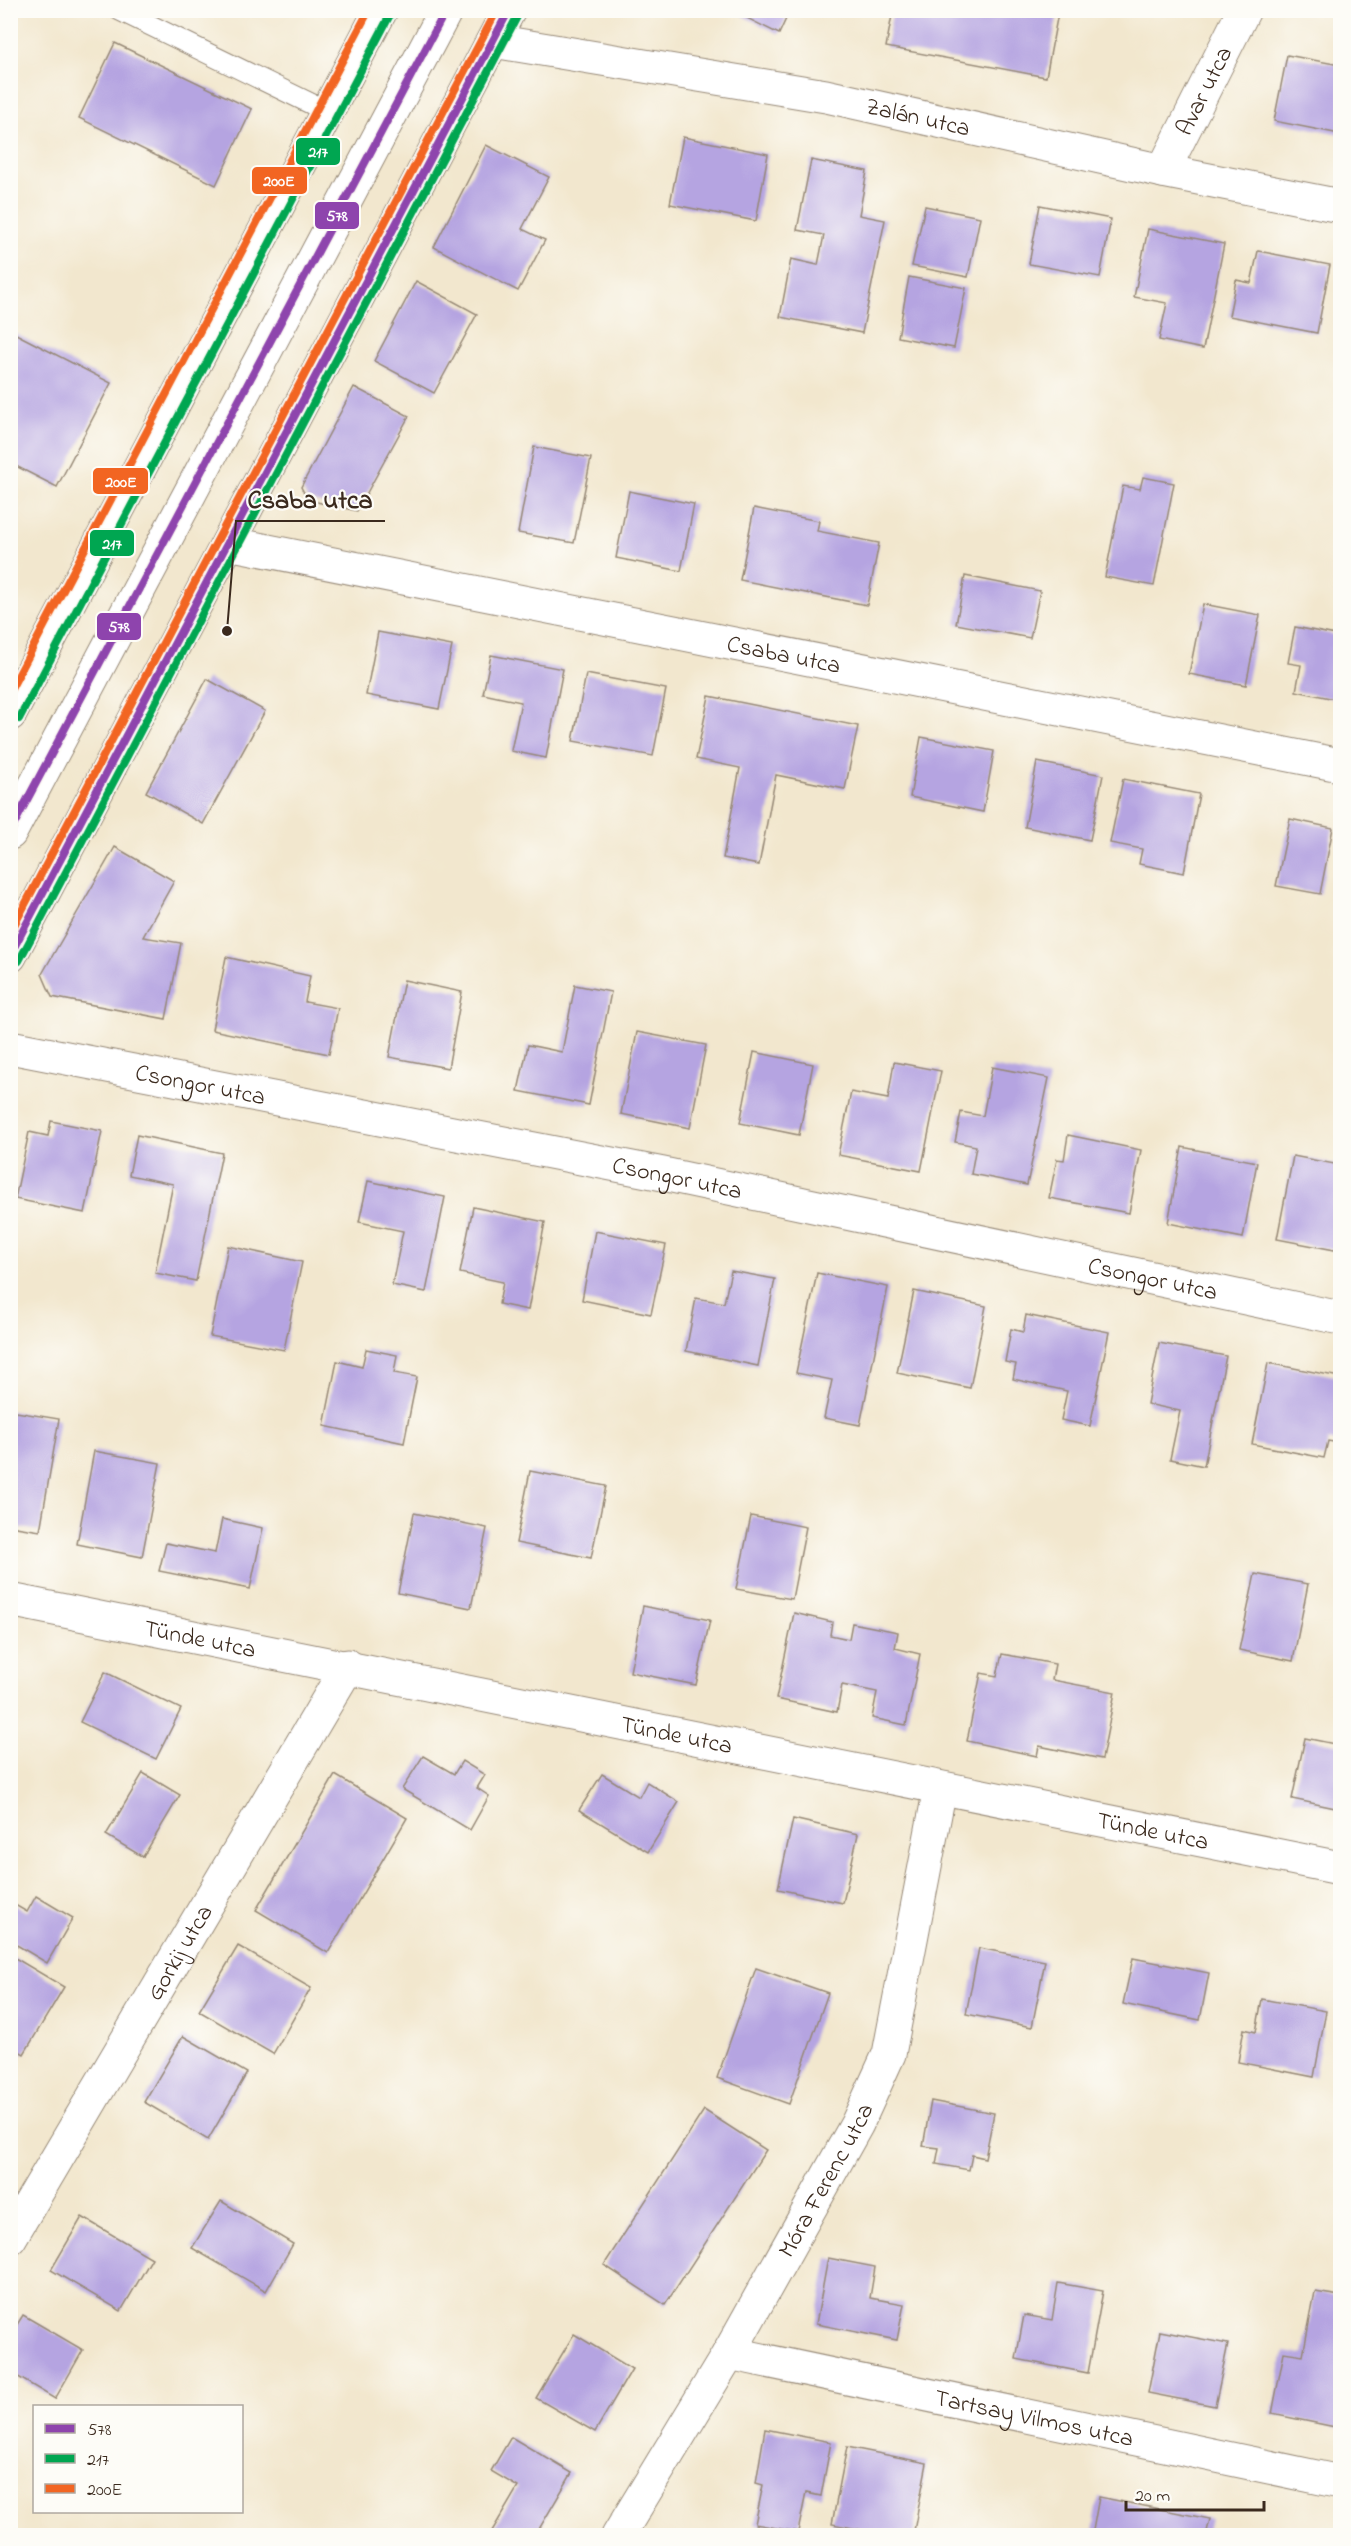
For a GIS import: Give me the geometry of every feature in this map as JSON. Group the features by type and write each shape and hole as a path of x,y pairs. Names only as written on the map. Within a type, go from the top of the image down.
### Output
{"street":[{"path":"10,714 381,10"},
{"path":"10,833 446,10"},
{"path":"10,956 509,10"},
{"name":"Avar utca","path":"1163,171 1244,10"},
{"name":"Zalán utca","path":"493,41 826,96 1163,171 1341,206"},
{"name":"Csaba utca","path":"228,543 1341,765"},
{"name":"Csongor utca","path":"10,1047 663,1174 1341,1318"},
{"name":"Tünde utca","path":"10,1600 348,1666 1341,1868"},
{"name":"Gorkij utca","path":"10,2238 348,1666"},
{"name":"Móra Ferenc utca","path":"618,2535 729,2353 857,2124 889,2054 940,1788"},
{"name":"Tartsay Vilmos utca","path":"729,2353 1341,2482"}],"lane":[{"path":"118,10 328,112"}],"building":[{"path":"731,10 790,10 779,34"},
{"path":"893,10 1043,10 1058,13 1046,77 886,47"},
{"path":"115,43 252,109 216,185 79,118"},
{"path":"1287,55 1340,65 1340,134 1274,121"},
{"path":"683,137 768,154 756,221 670,204"},
{"path":"486,145 549,177 522,229 545,240 518,291 434,247"},
{"path":"811,160 867,171 859,215 885,220 862,333 780,317 791,259 818,265 824,235 797,230"},
{"path":"1040,205 1111,219 1100,277 1029,264"},
{"path":"925,206 980,217 968,277 912,266"},
{"path":"1148,229 1224,244 1203,349 1159,340 1167,303 1134,297"},
{"path":"1258,251 1330,265 1317,333 1229,316 1236,280 1251,283"},
{"path":"909,277 966,288 954,348 898,337"},
{"path":"416,281 477,314 434,393 374,361"},
{"path":"16,334 111,383 57,487 10,463 10,345"},
{"path":"354,387 409,416 357,511 308,500 301,487"},
{"path":"534,447 591,458 574,543 518,533"},
{"path":"1143,477 1174,483 1154,586 1105,577 1123,486 1140,489"},
{"path":"629,491 694,504 681,571 616,558"},
{"path":"754,508 819,521 817,531 879,543 867,605 740,580"},
{"path":"965,576 1040,591 1030,638 956,624"},
{"path":"1203,604 1260,615 1246,685 1189,674"},
{"path":"1339,616 1340,700 1296,691 1301,665 1288,663 1295,627 1336,635"},
{"path":"378,632 452,646 439,709 366,695"},
{"path":"491,655 563,669 546,758 511,751 521,702 483,694"},
{"path":"586,674 666,689 653,756 573,741"},
{"path":"207,679 265,711 203,824 146,792"},
{"path":"709,696 858,726 845,789 776,775 759,865 723,858 740,768 696,759"},
{"path":"921,737 994,751 983,812 910,797"},
{"path":"1037,762 1103,775 1090,840 1025,827"},
{"path":"1123,779 1199,794 1184,873 1139,864 1142,849 1110,843"},
{"path":"1290,819 1333,828 1320,894 1276,886"},
{"path":"115,847 174,881 143,937 181,943 166,1019 52,997 42,974"},
{"path":"226,957 310,976 305,1002 338,1008 329,1054 212,1030"},
{"path":"404,980 462,992 448,1068 389,1057"},
{"path":"575,985 611,992 589,1105 518,1091 528,1045 562,1052"},
{"path":"637,1032 706,1045 690,1128 621,1114"},
{"path":"754,1052 813,1064 799,1135 740,1123"},
{"path":"894,1062 941,1071 921,1171 838,1155 851,1092 888,1099"},
{"path":"992,1067 1049,1078 1027,1185 971,1174 976,1146 955,1142 961,1112 983,1116"},
{"path":"51,1121 102,1131 85,1213 15,1199 29,1132 48,1136"},
{"path":"137,1135 222,1153 196,1281 155,1273 173,1184 129,1175"},
{"path":"1068,1135 1141,1150 1129,1213 1049,1198 1057,1159 1064,1160"},
{"path":"1182,1147 1257,1162 1243,1238 1168,1223"},
{"path":"1293,1156 1340,1165 1340,1251 1277,1239"},
{"path":"368,1181 445,1197 426,1292 392,1285 403,1231 359,1222"},
{"path":"473,1207 545,1222 528,1310 499,1304 503,1282 460,1273"},
{"path":"595,1231 666,1245 651,1314 582,1300"},
{"path":"228,1246 302,1262 284,1350 210,1336"},
{"path":"731,1271 775,1279 758,1366 686,1351 696,1298 724,1303"},
{"path":"817,1273 888,1287 860,1425 824,1418 832,1380 796,1373"},
{"path":"914,1291 986,1306 970,1388 897,1373"},
{"path":"1026,1315 1109,1332 1090,1426 1061,1420 1067,1391 1013,1379 1016,1364 1005,1362 1011,1329 1023,1332"},
{"path":"1159,1343 1226,1356 1204,1466 1170,1459 1180,1411 1147,1404"},
{"path":"366,1349 397,1355 394,1373 417,1377 404,1443 324,1426 337,1361 362,1367"},
{"path":"1268,1363 1340,1377 1340,1443 1328,1441 1324,1458 1252,1444"},
{"path":"10,1411 59,1419 40,1531 10,1526"},
{"path":"94,1451 160,1463 142,1557 77,1544"},
{"path":"530,1471 606,1486 591,1558 516,1543"},
{"path":"414,1513 487,1528 471,1608 398,1593"},
{"path":"751,1516 806,1527 792,1599 736,1589"},
{"path":"222,1519 263,1528 250,1589 159,1571 166,1543 215,1553"},
{"path":"1255,1574 1308,1584 1293,1661 1239,1650"},
{"path":"643,1606 710,1620 696,1685 630,1672"},
{"path":"794,1613 832,1622 830,1635 849,1639 852,1623 898,1632 895,1648 920,1654 906,1725 872,1718 877,1692 842,1685 837,1712 776,1699"},
{"path":"1002,1654 1055,1664 1052,1680 1115,1692 1102,1759 1039,1746 1037,1756 967,1741 981,1673 997,1676"},
{"path":"105,1672 181,1709 156,1759 80,1722"},
{"path":"1305,1738 1340,1745 1340,1809 1292,1799"},
{"path":"423,1756 454,1774 462,1761 485,1775 477,1788 489,1796 470,1830 402,1789"},
{"path":"143,1773 180,1795 143,1857 106,1835"},
{"path":"602,1774 639,1797 647,1782 679,1802 648,1852 579,1810"},
{"path":"335,1775 407,1818 328,1953 256,1910"},
{"path":"793,1819 858,1834 843,1903 778,1889"},
{"path":"36,1896 73,1918 47,1963 10,1941 10,1902 27,1912"},
{"path":"238,1946 311,1988 273,2054 199,2011"},
{"path":"979,1948 1045,1961 1032,2027 966,2014"},
{"path":"10,1955 64,1987 24,2054 10,2046"},
{"path":"1133,1958 1209,1973 1200,2020 1123,2004"},
{"path":"756,1968 828,1993 789,2104 717,2078"},
{"path":"1262,1999 1326,2011 1314,2077 1238,2062 1244,2029 1256,2032"},
{"path":"183,2036 247,2073 208,2140 144,2102"},
{"path":"931,2101 994,2113 985,2158 972,2155 969,2170 936,2164 939,2148 923,2146"},
{"path":"704,2110 766,2150 665,2305 604,2265"},
{"path":"221,2201 293,2244 266,2291 192,2248"},
{"path":"82,2217 152,2258 121,2311 51,2270"},
{"path":"828,2258 875,2267 870,2298 904,2304 897,2340 816,2324"},
{"path":"1058,2283 1103,2291 1088,2373 1016,2359 1024,2315 1052,2320"},
{"path":"1315,2292 1340,2296 1340,2428 1272,2414 1284,2352 1303,2355"},
{"path":"23,2315 83,2350 55,2399 10,2372 10,2336"},
{"path":"1160,2331 1228,2344 1215,2406 1148,2393"},
{"path":"574,2334 632,2369 595,2432 536,2398"},
{"path":"765,2429 831,2442 821,2496 806,2493 798,2532 755,2524 763,2485 756,2483"},
{"path":"511,2437 572,2473 535,2536 489,2536 518,2487 491,2471"},
{"path":"847,2447 927,2463 913,2536 894,2536 832,2524"},
{"path":"1099,2497 1210,2519 1206,2536 1092,2536"}],"transit line":[{"name":"200E","path":"10,691 369,10"},
{"name":"578","path":"10,832 446,10"},
{"name":"200E","path":"10,933 497,10"},
{"name":"578","path":"10,955 509,10"},
{"name":"217","path":"19,719 390,15"},
{"name":"217","path":"19,961 518,15"}],"place":[{"name":"Csaba utca","path":"227,631"}]}
